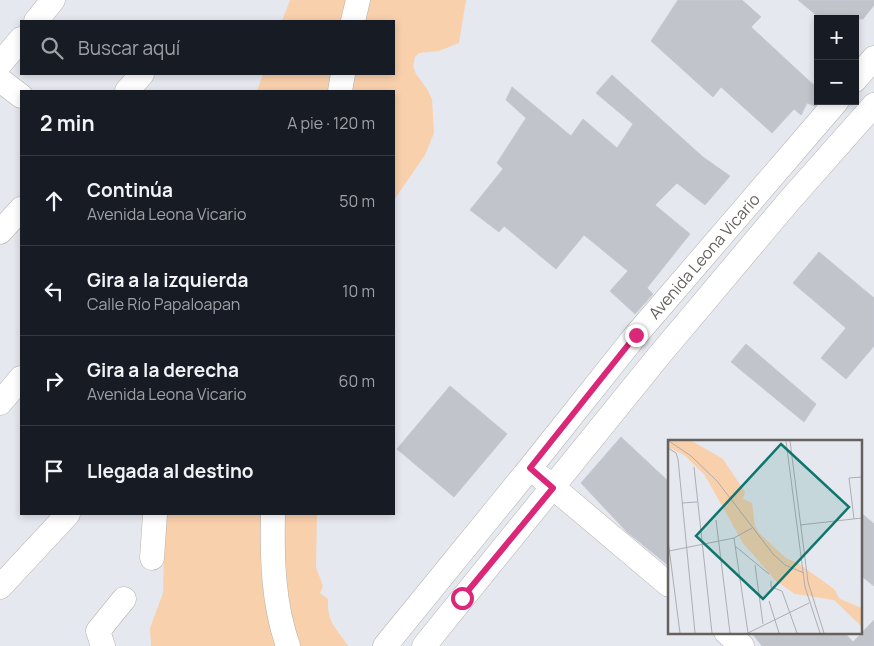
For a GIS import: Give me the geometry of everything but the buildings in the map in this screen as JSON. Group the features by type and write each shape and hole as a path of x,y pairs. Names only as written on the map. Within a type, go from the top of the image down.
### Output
{"street":[{"path":"37,20 54,0"},
{"path":"354,20 358,0"},
{"path":"0,64 20,40"},
{"path":"859,75 874,58"},
{"path":"128,90 141,75"},
{"path":"340,90 343,75"},
{"path":"0,80 20,95"},
{"name":"Avenida Leona Vicario","path":"385,646 636,335 834,105"},
{"name":"Avenida Leona Vicario","path":"424,646 676,336 789,201 874,106"},
{"path":"0,232 20,210"},
{"path":"0,403 20,379"},
{"path":"530,468 668,584"},
{"path":"0,587 67,515"},
{"path":"152,558 155,515"},
{"path":"273,515 272,550 275,594 288,646"},
{"path":"103,646 98,631 124,599"},
{"path":"728,634 742,646"}],"shaded area":[{"path":"290,0 466,0 459,43 439,51 419,53 415,57 413,66 416,74 432,99 434,133 425,155 395,199 395,90 257,90 263,75 395,75 395,20 282,20"},
{"path":"165,515 317,515 316,567 323,586 320,593 328,599 331,619 348,646 151,646 150,628 163,593"}],"route":[{"path":"462,598 553,488 530,468 636,335"}]}
